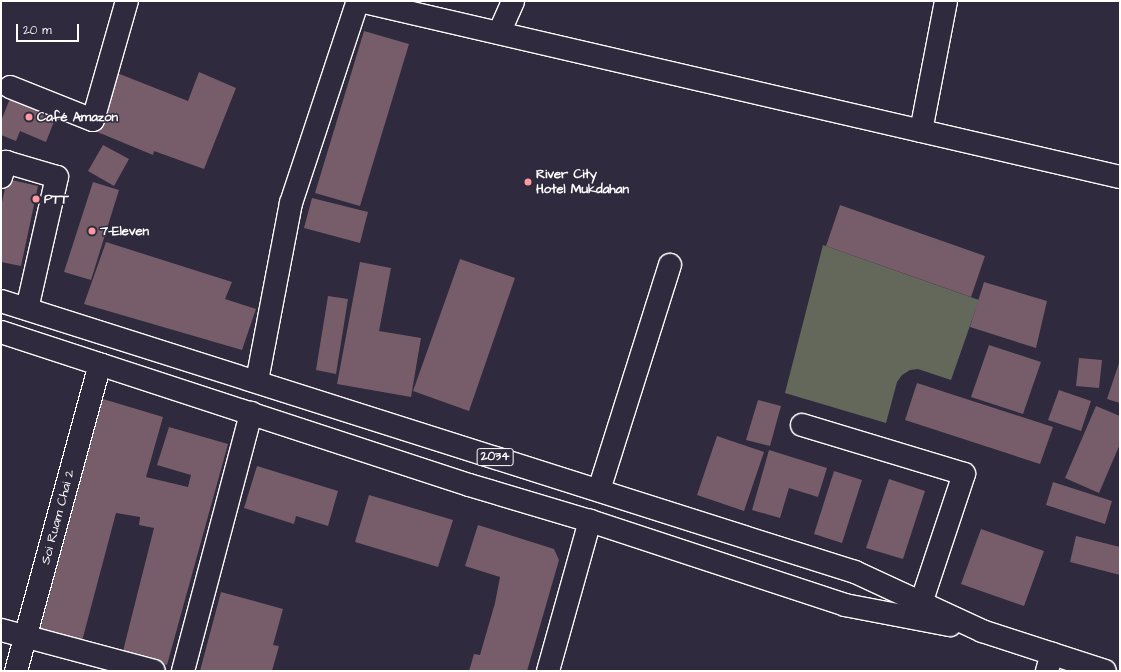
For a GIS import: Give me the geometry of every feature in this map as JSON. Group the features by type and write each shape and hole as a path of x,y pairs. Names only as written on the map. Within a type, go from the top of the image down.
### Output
{"street":[{"path":"10,87 92,120 127,1"},
{"path":"257,381 291,203 359,1 1120,177"},
{"path":"499,33 513,1"},
{"path":"921,131 946,1"},
{"path":"1,177 6,162 57,176 27,309"},
{"path":"599,490 670,265"},
{"name":"2034","path":"1,301 855,572 982,631"},
{"name":"2034","path":"1,332 469,484 590,521 845,605 982,631"},
{"name":"Soi Ruam Chai 2","path":"16,671 100,364"},
{"path":"183,671 251,413"},
{"path":"802,424 964,474 922,603"},
{"path":"469,484 479,452"},
{"path":"548,671 590,521"},
{"path":"1,630 154,671"},
{"path":"982,631 1049,663 1105,671"}],"shaded area":[{"path":"823,245 979,300 951,380 918,369 910,370 902,375 897,382 886,423 785,393"}],"building":[{"path":"364,31 409,44 360,206 315,193"},
{"path":"112,71 188,101 199,72 236,88 204,169 154,151 153,155 95,131"},
{"name":"Café Amazon","path":"11,96 57,114 46,142 20,131 16,141 1,135 1,121"},
{"path":"103,145 129,159 114,186 88,171"},
{"path":"7,179 38,186 21,266 1,262 1,207"},
{"name":"7-Eleven","path":"93,182 119,190 91,280 64,272"},
{"path":"312,198 368,212 360,243 304,228"},
{"path":"840,205 985,256 971,297 826,246"},
{"path":"106,242 232,282 225,299 256,309 242,350 84,304"},
{"path":"460,259 515,278 469,411 413,391"},
{"path":"360,262 391,268 379,331 421,338 411,397 337,384"},
{"path":"984,282 1047,301 1036,348 970,327"},
{"path":"328,296 348,299 336,374 316,370"},
{"path":"989,345 1041,362 1023,414 971,397"},
{"path":"1079,358 1102,360 1099,388 1076,386"},
{"path":"1120,360 1120,403 1107,399"},
{"path":"917,383 1053,427 1040,464 905,420"},
{"path":"1059,390 1091,401 1081,431 1048,420"},
{"path":"103,399 163,417 146,477 188,487 191,475 157,465 169,427 228,444 167,665 123,651 154,528 139,525 140,517 116,513 82,641 40,630"},
{"path":"758,400 781,406 770,446 746,440"},
{"path":"1096,406 1120,416 1120,444 1099,493 1065,478"},
{"path":"717,436 764,452 744,511 697,495"},
{"path":"769,450 827,468 818,497 789,488 780,518 752,510"},
{"path":"257,466 338,491 328,526 296,516 294,524 244,508"},
{"path":"834,471 862,480 842,543 814,534"},
{"path":"889,479 925,491 903,559 866,548"},
{"path":"1053,482 1112,501 1105,524 1046,505"},
{"path":"369,495 453,520 438,567 355,542"},
{"path":"478,525 554,549 559,560 527,671 469,671 474,654 480,655 495,603 500,577 465,566"},
{"path":"981,529 1044,551 1024,606 961,584"},
{"path":"1076,536 1120,547 1120,575 1070,562"},
{"path":"221,592 283,609 273,645 279,646 272,671 200,671"}],"place":[{"name":"Café Amazon","path":"29,117"},
{"name":"River City Hotel Mukdahan","path":"528,182"},
{"name":"PTT","path":"36,199"},
{"name":"7-Eleven","path":"92,231"}]}
